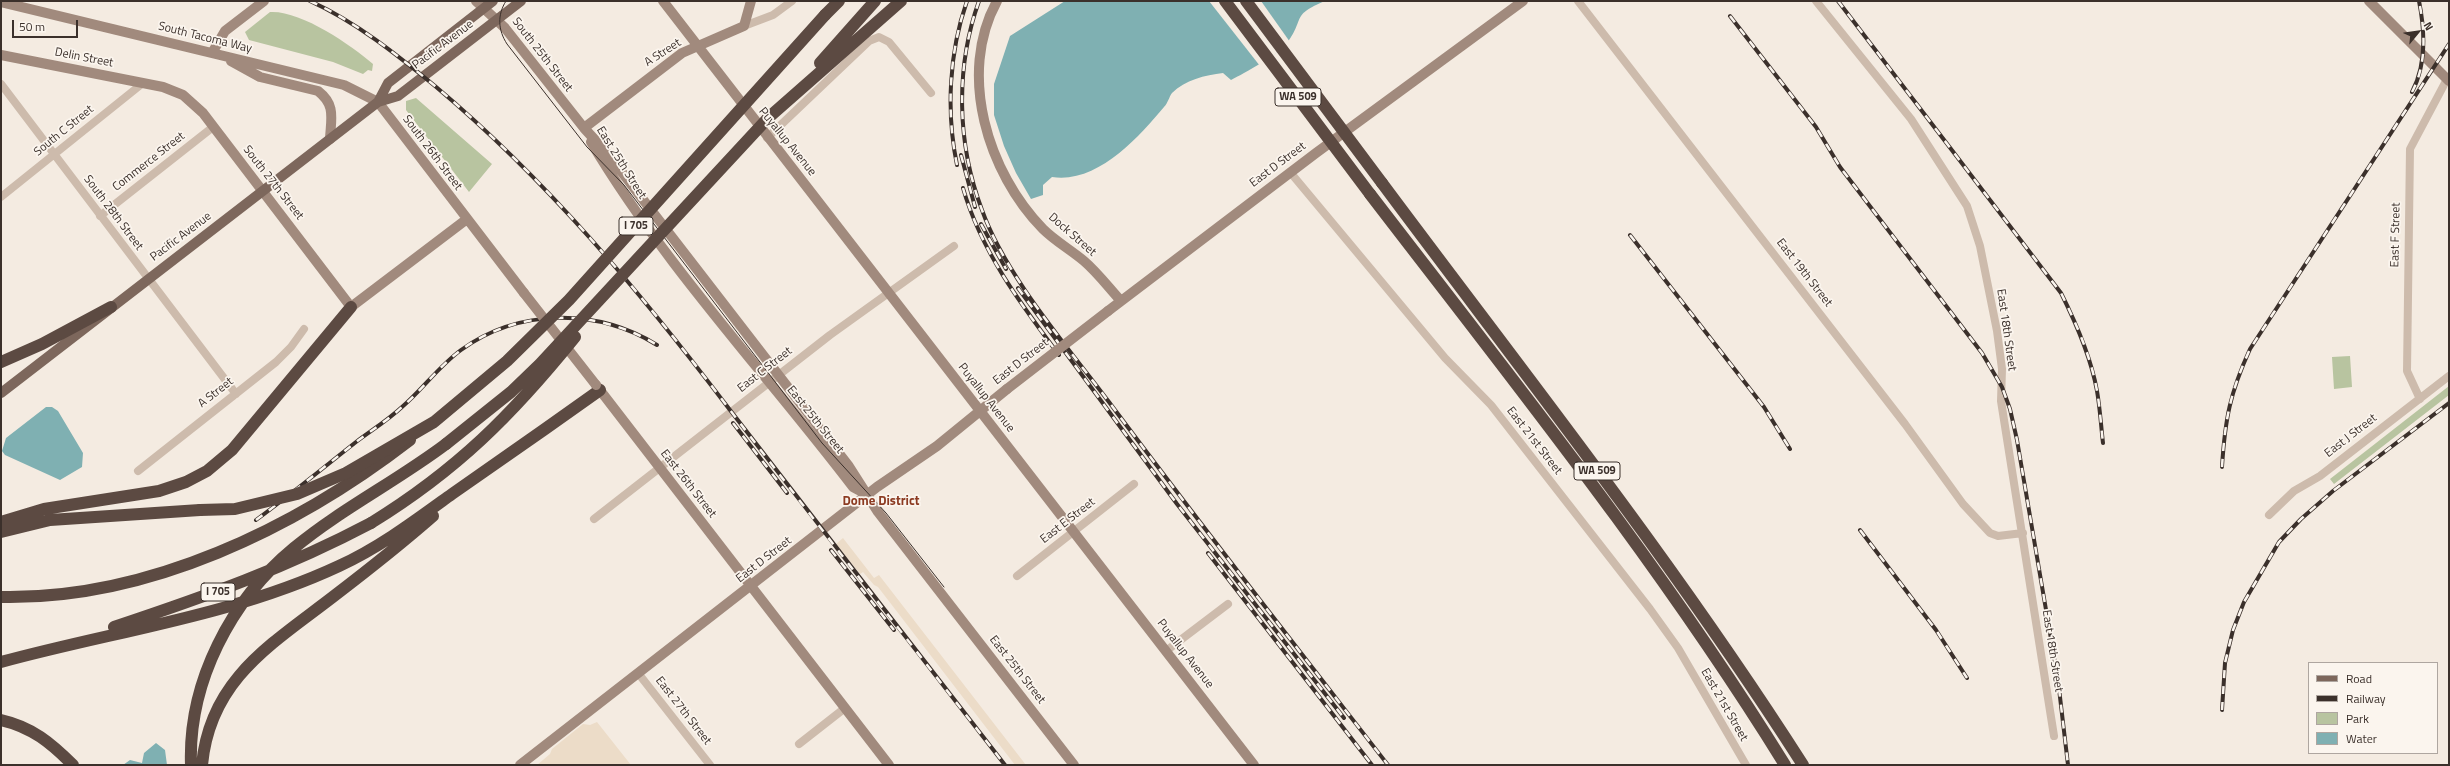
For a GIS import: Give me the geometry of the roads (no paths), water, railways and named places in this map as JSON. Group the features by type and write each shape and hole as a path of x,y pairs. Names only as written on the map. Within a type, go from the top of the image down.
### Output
{"highway":[{"name":"I 705","path":"434,422 507,360 568,300 837,1"},
{"name":"I 705","path":"22,656 60,645 253,579 341,539 397,507 455,464 501,423 547,371 635,262 876,1"},
{"path":"768,118 901,1"},
{"name":"WA 509","path":"1225,1 1640,551 1706,645 1785,765"},
{"name":"WA 509","path":"1246,1 1677,579 1749,681 1803,765"},
{"path":"191,765 196,711 207,670 219,643 251,592 294,548 418,465 510,392 635,262"},
{"path":"1,362 42,344 111,307"},
{"path":"1,522 44,509 159,491 186,482 207,471 232,450 352,307"},
{"path":"60,645 200,615 299,584 341,565 367,551 482,474 598,388"},
{"path":"1,532 50,520 242,508 298,494 341,476 434,422"},
{"path":"1,597 51,595 98,589 142,578 192,562 273,527 332,496 351,484 434,422"},
{"path":"202,765 208,730 218,706 239,674 251,662 390,554 482,474"},
{"path":"1,662 22,656"},
{"path":"1,665 22,656"},
{"path":"1,720 32,729 45,738 73,765"}],"main road":[{"name":"Pacific Avenue","path":"378,102 388,83 480,4 493,1"},
{"name":"Pacific Avenue","path":"1,393 330,138 378,102 398,96 521,1"}],"street":[{"path":"264,1 225,31 216,54 260,77 318,91 326,97 331,107 330,138"},
{"name":"Puyallup Avenue","path":"663,1 767,138 809,189 1254,765"},
{"path":"744,26 751,1"},
{"path":"744,26 773,15 792,1"},
{"name":"Dock Street","path":"997,1 982,46 980,86 982,113 993,151 1011,187 1044,229 1086,262 1121,302"},
{"name":"East D Street","path":"520,765 894,474 937,446 1007,389 1290,172 1523,1"},
{"name":"East 19th Street","path":"1578,1 1906,424 1963,504 1990,533 2006,536 2023,533"},
{"name":"East 18th Street","path":"1816,1 1911,119 1958,190 1974,223 1997,331 2002,369 2001,401 2023,533 2024,557 2054,736"},
{"path":"2368,1 2448,80"},
{"name":"South Tacoma Way","path":"1,2 344,85 378,102"},
{"name":"South 25th Street","path":"480,4 497,20 584,128"},
{"name":"A Street","path":"584,128 676,57 744,26"},
{"path":"767,138 869,41 879,37 889,42 931,93"},
{"name":"Delin Street","path":"1,55 163,86"},
{"name":"East F Street","path":"2420,399 2407,371 2410,149 2448,80"},
{"name":"South C Street","path":"1,197 55,156 143,83"},
{"name":"South 28th Street","path":"1,84 236,394"},
{"name":"South 27th Street","path":"163,86 183,95 203,113 352,307"},
{"name":"South 26th Street","path":"378,102 467,219"},
{"name":"Commerce Street","path":"100,216 213,127"},
{"name":"East 25th Street","path":"584,128 607,153 848,465 878,512 1074,765"},
{"name":"East 25th Street","path":"584,128 625,197 853,487 868,495"},
{"name":"East 21st Street","path":"1290,172 1445,358 1491,405 1650,609 1678,648 1746,765"},
{"path":"352,307 467,219"},
{"name":"East 26th Street","path":"467,219 889,765"},
{"name":"East C Street","path":"594,519 778,375 888,292 954,246"},
{"name":"A Street","path":"138,471 236,394 291,347 304,330"},
{"name":"East J Street","path":"2269,515 2294,492 2320,476 2449,376"},
{"name":"East E Street","path":"1017,576 1134,484"},
{"path":"1166,651 1228,604"},
{"name":"East 27th Street","path":"638,673 710,765"},
{"path":"799,744 845,708"}],"water":[{"path":"1065,1 1325,1 1307,10 1303,14 1288,42 1284,47 1270,57 1231,80 1223,73 1209,75 1189,81 1177,88 1142,132 1115,156 1100,166 1085,173 1069,177 1052,177 1043,185 1043,195 1031,199 1016,173 1004,146 994,115 994,84 1010,36"},
{"path":"46,407 52,407 58,411 83,453 82,467 60,480 5,455 2,451 6,438"},
{"path":"156,743 165,750 167,765 123,765 130,760 142,763 144,753"}],"tram line":[{"path":"506,1 501,12 500,28 507,44 587,147 624,185 822,443 886,513 944,587"}],"railway":[{"path":"310,1 327,9 375,39 435,86 476,122 555,199 592,240 662,323 1005,765"},
{"path":"957,165 951,124 951,82 956,41 967,1"},
{"path":"979,1 971,27 966,53 962,106 964,133 974,185 992,235 1021,285 1056,334 1212,539 1388,765"},
{"path":"1838,1 2061,293 2078,329 2091,366 2098,397 2103,443"},
{"path":"2412,92 2420,70 2423,47 2423,24 2419,1"},
{"path":"1730,16 1816,127 1840,167 1982,353 2002,387 2010,409 2017,440 2058,680 2068,765"},
{"path":"2222,467 2227,420 2233,393 2250,349 2449,44"},
{"path":"961,155 975,207"},
{"path":"963,188 980,233 1003,276 1059,355"},
{"path":"981,224 1006,269"},
{"path":"1630,235 1764,407 1790,449"},
{"path":"1018,288 1177,504 1344,718"},
{"path":"256,520 391,416 453,356 484,336 508,326 533,320 558,318 584,319 609,324 634,333 657,345"},
{"path":"2222,710 2225,663 2233,630 2244,602 2279,542 2301,519 2333,491 2449,403"},
{"path":"733,423 787,493"},
{"path":"1860,530 1936,630 1967,678"},
{"path":"831,550 894,630"},
{"path":"1208,553 1372,765"}],"district":[{"name":"Dome District","path":"881,502"}]}
